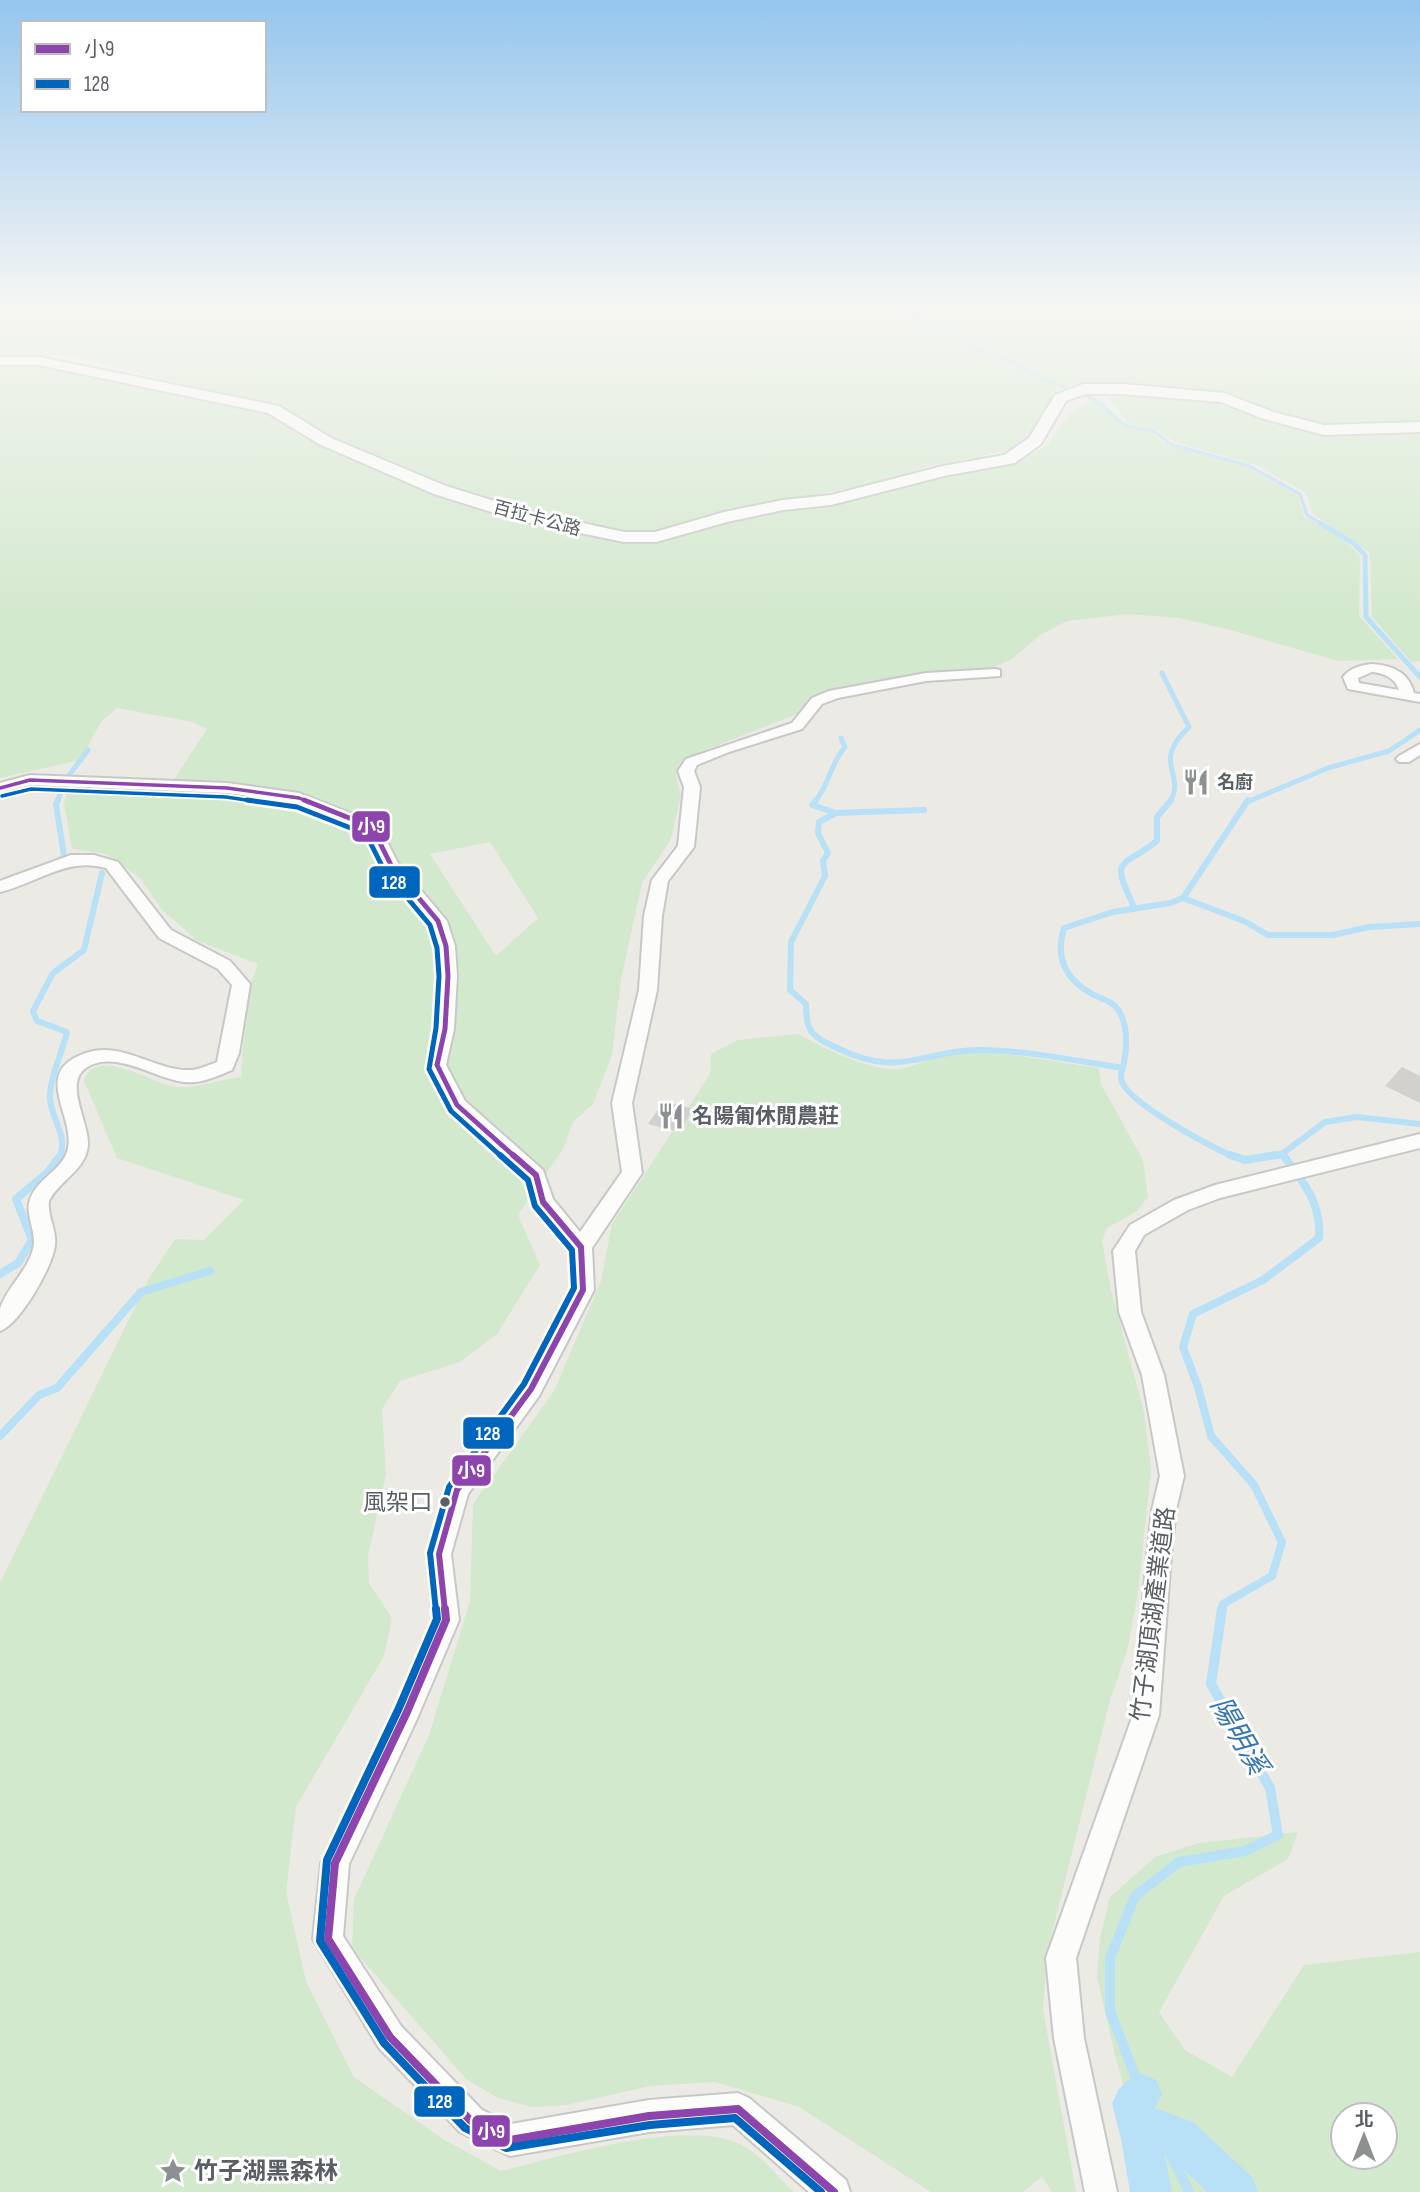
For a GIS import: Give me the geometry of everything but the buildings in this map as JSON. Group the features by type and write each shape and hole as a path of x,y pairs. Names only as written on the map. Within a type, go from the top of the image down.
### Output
{"main road":[{"name":"百拉卡公路","path":"273,409 325,441 440,490 523,516 624,537 656,537 724,517 783,505 831,500 943,471 1009,459 1035,441 1053,409"},
{"name":"百拉卡公路","path":"1253,409 1324,430 1420,426"}],"street":[{"path":"834,2192 738,2109 649,2116 510,2140 471,2122 390,2037 328,1939 335,1863 407,1712 446,1620 439,1554 457,1490 531,1389 583,1290 581,1247 632,1173 622,1102 648,990 653,916 660,880 687,848 691,787 686,771 691,762 797,726 817,701 834,694 926,677 995,673"},
{"path":"1404,759 1420,748"},
{"path":"0,789 30,780 227,788 299,799 372,827 391,865 438,921 446,946 448,976 445,1029 437,1065 457,1105 536,1175 543,1202 581,1247"},
{"path":"0,887 71,860 94,860 112,865 164,934 225,965 241,984 230,1053 225,1066 206,1074 186,1076 110,1057 90,1058 73,1068 66,1083 67,1100 80,1133 78,1153 39,1199 38,1210 44,1224 44,1247 9,1314 0,1322"},
{"name":"竹子湖頂湖產業道路","path":"1101,2192 1069,2038 1061,1958 1146,1715 1162,1532 1172,1476 1153,1375 1130,1312 1124,1251 1137,1230 1181,1205 1215,1192 1420,1141"}],"green space":[{"path":"0,409 255,409 283,418 464,501 642,539 783,507 854,498 944,475 997,466 1030,455 1048,445 1068,414 1077,409 1109,409 1123,427 1151,432 1164,443 1246,467 1297,494 1304,516 1347,543 1360,555 1359,616 1398,659 1338,661 1179,618 1128,614 1067,621 1040,635 1012,659 977,674 886,681 817,695 795,715 695,754 679,764 676,776 681,795 671,839 642,883 621,980 612,1055 593,1104 573,1122 563,1149 518,1215 540,1265 497,1334 460,1362 400,1381 382,1409 386,1474 368,1556 369,1583 392,1618 384,1656 296,1807 286,1892 306,1981 354,2077 443,2139 501,2171 627,2141 695,2135 724,2139 747,2148 794,2192 0,2192 0,1583 148,1280 175,1239 204,1240 244,1200 117,1158 84,1081 90,1071 100,1066 125,1069 176,1087 191,1087 241,1077 247,992 258,964 198,941 162,910 140,878 107,854 72,849 64,802 68,790 75,786 85,786 141,791 173,781 207,729 192,722 117,708 101,722 80,760 0,778","holes":["490,842 538,918 496,956 430,854"]},
{"path":"270,409 1045,409 1025,442 1009,450 927,467 870,484 746,508 650,533 630,535 543,518 448,489 378,461 294,417"},
{"path":"1117,409 1420,409 1420,661 1411,662 1372,617 1370,553 1313,514 1306,493 1256,465 1175,442 1158,430 1130,425"},
{"path":"798,1034 864,1064 892,1069 958,1052 1016,1055 1099,1068 1101,1084 1143,1160 1148,1197 1137,1211 1107,1228 1102,1241 1111,1290 1144,1412 1151,1470 1138,1593 1127,1651 1110,1700 1047,1953 1043,2009 1076,2192 1052,2192 1042,2177 1023,2192 931,2192 799,2107 715,2082 650,2086 567,2105 532,2107 498,2098 466,2079 352,1948 354,1899 429,1735 470,1601 473,1504 554,1391 601,1281 612,1224 710,1074 711,1054 738,1040"},
{"path":"1298,1832 1288,1859 1224,1896 1159,2012 1185,2050 1232,2077 1304,1965 1420,1952 1420,2192 1153,2192 1115,2055 1097,1977 1100,1938 1110,1897 1155,1857 1199,1843"}],"waterway":[{"path":"1106,409 1126,426 1154,431 1170,444 1249,466 1300,494 1307,515 1322,524"},
{"path":"1320,523 1353,543 1365,555 1366,617 1420,677"},
{"path":"1162,673 1189,727 1172,750 1170,759 1175,783 1171,800"},
{"path":"1247,802 1328,768 1389,751 1420,730"},
{"path":"815,802 845,747 841,738"},
{"path":"70,774 88,750"},
{"path":"57,802 62,790"},
{"path":"816,800 812,805 836,813"},
{"path":"1135,909 1123,880 1122,866 1157,841 1157,817 1171,800"},
{"path":"1183,898 1248,800"},
{"path":"57,802 64,856"},
{"path":"836,813 924,810"},
{"path":"836,813 819,822 818,833 828,853 823,861 825,876 791,942 790,990 806,1004 809,1028 816,1036 837,1048 879,1062 912,1061 963,1051 984,1050 1036,1054 1123,1068"},
{"path":"60,1156 61,1134 50,1098 54,1073 67,1032 37,1021 33,1011 53,973 84,950 102,873"},
{"path":"1135,909 1170,903 1183,898"},
{"path":"1183,898 1244,921 1268,935 1333,935 1369,927 1420,924"},
{"path":"1123,1068 1126,1043 1119,1011 1114,1005 1092,994 1075,981 1064,966 1061,948 1064,928 1113,912 1135,909"},
{"path":"1123,1068 1121,1079 1126,1089 1137,1099 1171,1123 1230,1155"},
{"name":"陽明溪","path":"1282,1154 1325,1122 1357,1117 1420,1124"},
{"path":"1268,1157 1282,1154"},
{"path":"1230,1155 1245,1160 1277,1155"},
{"path":"1230,1155 1234,1157"},
{"name":"陽明溪","path":"1222,1611 1223,1604 1272,1576 1282,1542 1254,1485 1211,1436 1198,1387 1183,1347 1193,1314 1263,1280 1319,1238 1317,1214 1310,1194 1283,1155"},
{"path":"0,1274 18,1263 32,1240 16,1199 48,1172 60,1156"},
{"path":"0,1436 39,1395 57,1388 141,1292 210,1271"},
{"name":"陽明溪","path":"1189,2192 1144,2099 1110,2011 1110,1958 1135,1896 1179,1862 1245,1851 1278,1835 1270,1788 1211,1684 1222,1609"},
{"path":"1139,2132 1132,2104 1142,2094"},
{"path":"1158,2129 1179,2136 1237,2192"},
{"path":"1141,2141 1151,2192"}],"transit line":[{"name":"小9","path":"0,788 30,780 227,788 299,798 372,827 391,865 438,921 446,946 448,976 445,1029 437,1065 457,1105 536,1175 543,1202 581,1247 583,1290 531,1389 457,1490 439,1554 446,1620 407,1712 335,1863 328,1939 390,2037 471,2121 510,2140 649,2116 738,2109 834,2192"},
{"name":"128","path":"2,796 31,789 226,797 297,807 366,834 384,870 430,925 437,948 439,976 436,1028 429,1069 451,1111 528,1180 535,1206 572,1250 574,1288 524,1384 449,1487 430,1553 437,1619 399,1708 327,1860 320,1941 384,2043 465,2128 506,2148 650,2125 735,2118 821,2192"}],"place":[{"name":"名廚","path":"1196,782"},
{"name":"名陽匍休閒農莊","path":"671,1116"},
{"name":"風架口","path":"445,1502"},
{"name":"竹子湖黑森林","path":"173,2171"}]}
